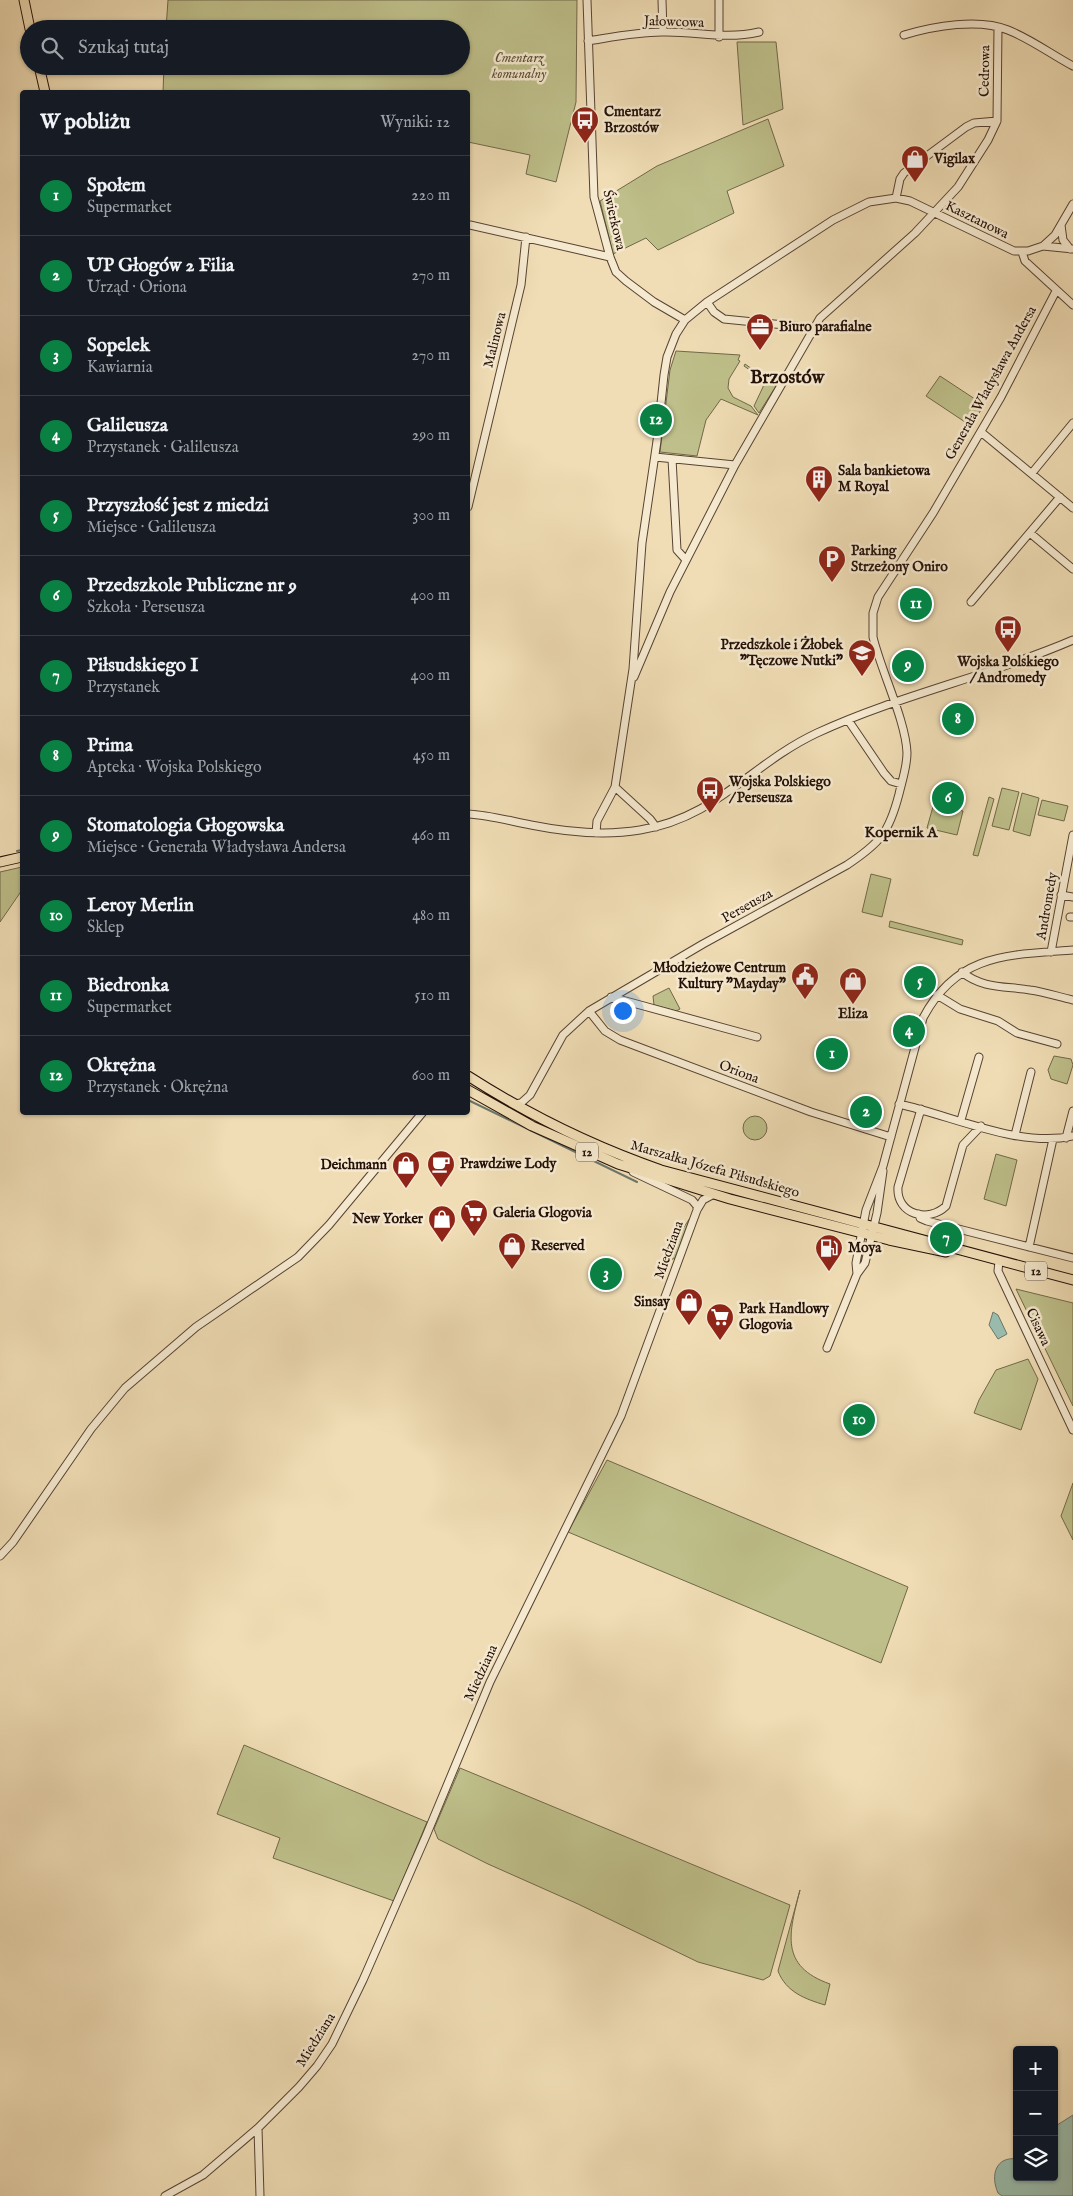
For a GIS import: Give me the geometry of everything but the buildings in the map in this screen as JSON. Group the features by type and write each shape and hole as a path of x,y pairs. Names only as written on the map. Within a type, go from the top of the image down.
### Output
{"main road":[{"path":"24,0 28,20"},
{"path":"41,75 45,90"},
{"path":"0,862 20,857"},
{"name":"Marszałka Józefa Piłsudskiego","path":"470,1077 537,1117 604,1149 661,1170 873,1232 969,1253 1073,1280"},
{"name":"Marszałka Józefa Piłsudskiego","path":"470,1091 532,1126 618,1164 714,1194 844,1224"}],"street":[{"name":"Świerkowa","path":"587,0 594,197 610,257 616,272 626,281 654,302 685,320"},
{"path":"662,0 663,32"},
{"path":"719,0 719,37"},
{"name":"Cedrowa","path":"904,35 946,26 979,25 998,27 997,121"},
{"path":"998,27 1011,31 1073,66"},
{"name":"Jałowcowa","path":"588,41 628,34 663,32 719,37 759,32"},
{"path":"596,833 597,821 615,787 630,687 642,543 667,357 676,334 685,320 707,302 833,220 869,202 896,198 900,180 904,173 966,127 997,121 974,164 958,186 889,258 825,312 814,328 735,465 686,560 670,592 630,687"},
{"name":"Kasztanowa","path":"896,198 910,201 1008,249 1022,252 1042,246 1071,249"},
{"path":"1042,246 1055,235 1073,204"},
{"path":"470,225 610,257"},
{"name":"Kasztanowa","path":"1061,225 1063,240 1071,249"},
{"name":"Malinowa","path":"470,499 521,285 526,237"},
{"path":"1022,252 1025,261 1073,305"},
{"name":"Generała Władysława Andersa","path":"894,703 873,636 872,625 875,605 980,432 1056,291"},
{"path":"707,302 718,316 724,319 814,328"},
{"path":"1032,473 1073,423"},
{"path":"980,432 1073,508"},
{"path":"654,457 735,465"},
{"path":"672,459 677,550 686,560"},
{"path":"971,602 1060,497"},
{"path":"1030,533 1073,569"},
{"path":"470,814 556,830 596,833 630,832 656,827 687,817 709,806 792,746 848,720 1073,640"},
{"name":"Perseusza","path":"530,1095 563,1035 589,1011 612,996 867,852 882,837 891,822 906,760 906,744 894,703"},
{"path":"848,720 884,773 891,780 901,784"},
{"path":"615,787 650,819 656,827"},
{"name":"Andromedy","path":"1051,952 1073,835"},
{"path":"1062,895 1073,897"},
{"path":"857,1274 856,1264 866,1210 883,1166 923,1018 937,995 943,987 962,972 992,958 1073,950"},
{"path":"962,972 974,980 1006,988 1029,989 1073,1000"},
{"path":"937,995 960,1009 998,1021 1016,1033 1057,1044"},
{"path":"612,996 757,1037"},
{"name":"Oriona","path":"589,1011 605,1031 620,1040 811,1112 891,1137"},
{"path":"961,1120 979,1057"},
{"path":"1014,1135 1031,1072"},
{"path":"514,1104 521,1104 530,1095"},
{"path":"530,1095 530,1108 537,1117"},
{"path":"900,1104 1036,1140 1070,1137 1073,1111"},
{"path":"921,1109 898,1187 897,1197 903,1207 919,1214 934,1214 946,1206 964,1145 981,1126"},
{"path":"0,1556 19,1534 91,1429 125,1388 211,1316 298,1256 329,1225 421,1115"},
{"path":"1029,1247 1053,1140"},
{"path":"618,1164 692,1200 697,1210"},
{"path":"827,1348 857,1274 866,1263 877,1213 883,1166"},
{"path":"697,1210 703,1200 714,1194"},
{"name":"Miedziana","path":"164,2196 203,2175 258,2128 299,2088 332,2044 363,1980 426,1836 490,1682 621,1416 697,1210"},
{"path":"859,1246 844,1224 866,1210"},
{"path":"869,1248 888,1236 877,1213"},
{"path":"919,1214 920,1218 927,1221 1073,1258"},
{"name":"Cisawa","path":"999,1261 998,1271 1073,1430"},
{"path":"258,2128 260,2196"}],"green space":[{"name":"Cmentarz komunalny","path":"168,0 577,0 576,102 556,182 526,174 530,155 470,142 470,90 163,90 164,75 470,75 470,20 167,20"},
{"path":"737,42 776,42 783,109 743,125"},
{"path":"768,119 784,166 727,191 734,213 658,250 646,238 613,254 600,201 657,166"},
{"path":"676,351 740,355 738,360 740,361 729,379 728,388 733,397 751,406 758,415 721,399 706,420 697,456 660,452 670,370"},
{"path":"745,364 776,386 759,413 754,406 764,382 744,366"},
{"path":"940,376 984,405 971,426 926,396"},
{"path":"1002,788 1019,792 1009,830 992,826"},
{"path":"1022,793 1039,798 1030,836 1013,831"},
{"path":"989,797 994,799 978,856 973,855"},
{"path":"1042,800 1068,806 1064,821 1038,815"},
{"path":"934,803 963,811 957,835 927,828"},
{"path":"20,867 20,893 0,922 0,872"},
{"path":"871,874 891,879 882,917 862,912"},
{"path":"890,921 963,940 962,945 889,927"},
{"path":"669,988 680,1009 676,1011 654,1005 653,996"},
{"path":"1054,1056 1071,1059 1073,1065 1067,1084 1051,1079 1048,1070"},
{"path":"755,1116 764,1119 767,1128 764,1137 755,1140 746,1137 743,1128 746,1119"},
{"path":"996,1154 1017,1160 1006,1206 984,1199"},
{"path":"690,1218 675,1258 671,1260 663,1258"},
{"path":"1016,1289 1073,1303 1073,1406"},
{"path":"1028,1359 1038,1379 1021,1430 974,1413 996,1370"},
{"path":"607,1460 908,1587 881,1663 568,1532"},
{"path":"1073,1483 1073,1540 1061,1516"},
{"path":"244,1745 427,1822 394,1901 273,1858 280,1838 217,1814"},
{"path":"460,1768 790,1905 770,1976 763,1980 698,1962 438,1839 434,1829"},
{"path":"800,1890 791,1934 792,1946 795,1958 802,1968 814,1977 830,1984 825,2005 797,1994 781,1978 778,1971"}],"shaded area":[{"path":"993,1312 998,1315 1007,1334 998,1339 989,1325"},
{"path":"1073,2115 1073,2196 1002,2196 998,2193 995,2180 997,2168 1004,2161 1010,2159 1013,2159 1013,2181 1058,2181 1058,2124"}],"waterway":[{"path":"470,1101 637,1182"}],"place":[{"name":"Cmentarz Brzostów","path":"585,144"},
{"name":"Vigilax","path":"915,183"},
{"name":"Biuro parafialne","path":"760,351"},
{"name":"Okrężna","path":"656,420"},
{"name":"Sala bankietowa M Royal","path":"819,503"},
{"name":"Parking Strzeżony Oniro","path":"832,583"},
{"name":"Biedronka","path":"916,604"},
{"name":"Wojska Polskiego / Andromedy","path":"1008,653"},
{"name":"Stomatologia Głogowska","path":"908,666"},
{"name":"Przedszkole i Żłobek \"Tęczowe Nutki\"","path":"862,677"},
{"name":"Prima","path":"958,719"},
{"name":"Przedszkole Publiczne nr 9","path":"948,798"},
{"name":"Wojska Polskiego / Perseusza","path":"710,814"},
{"name":"Przyszłość jest z miedzi","path":"920,982"},
{"name":"Młodzieżowe Centrum Kultury \"Mayday\"","path":"805,1000"},
{"name":"Eliza","path":"853,1005"},
{"name":"Galileusza","path":"909,1031"},
{"name":"Społem","path":"832,1054"},
{"name":"UP Głogów 2 Filia","path":"866,1112"},
{"name":"Prawdziwe Lody","path":"441,1188"},
{"name":"Deichmann","path":"406,1189"},
{"name":"Galeria Glogovia","path":"474,1237"},
{"name":"Piłsudskiego I","path":"946,1238"},
{"name":"New Yorker","path":"442,1243"},
{"name":"Reserved","path":"512,1270"},
{"name":"Moya","path":"829,1272"},
{"name":"Sopelek","path":"606,1274"},
{"name":"Sinsay","path":"689,1326"},
{"name":"Park Handlowy Glogovia","path":"720,1341"},
{"name":"Leroy Merlin","path":"859,1420"}],"district":[{"name":"Brzostów","path":"787,378"},
{"name":"Kopernik A","path":"901,832"}]}
